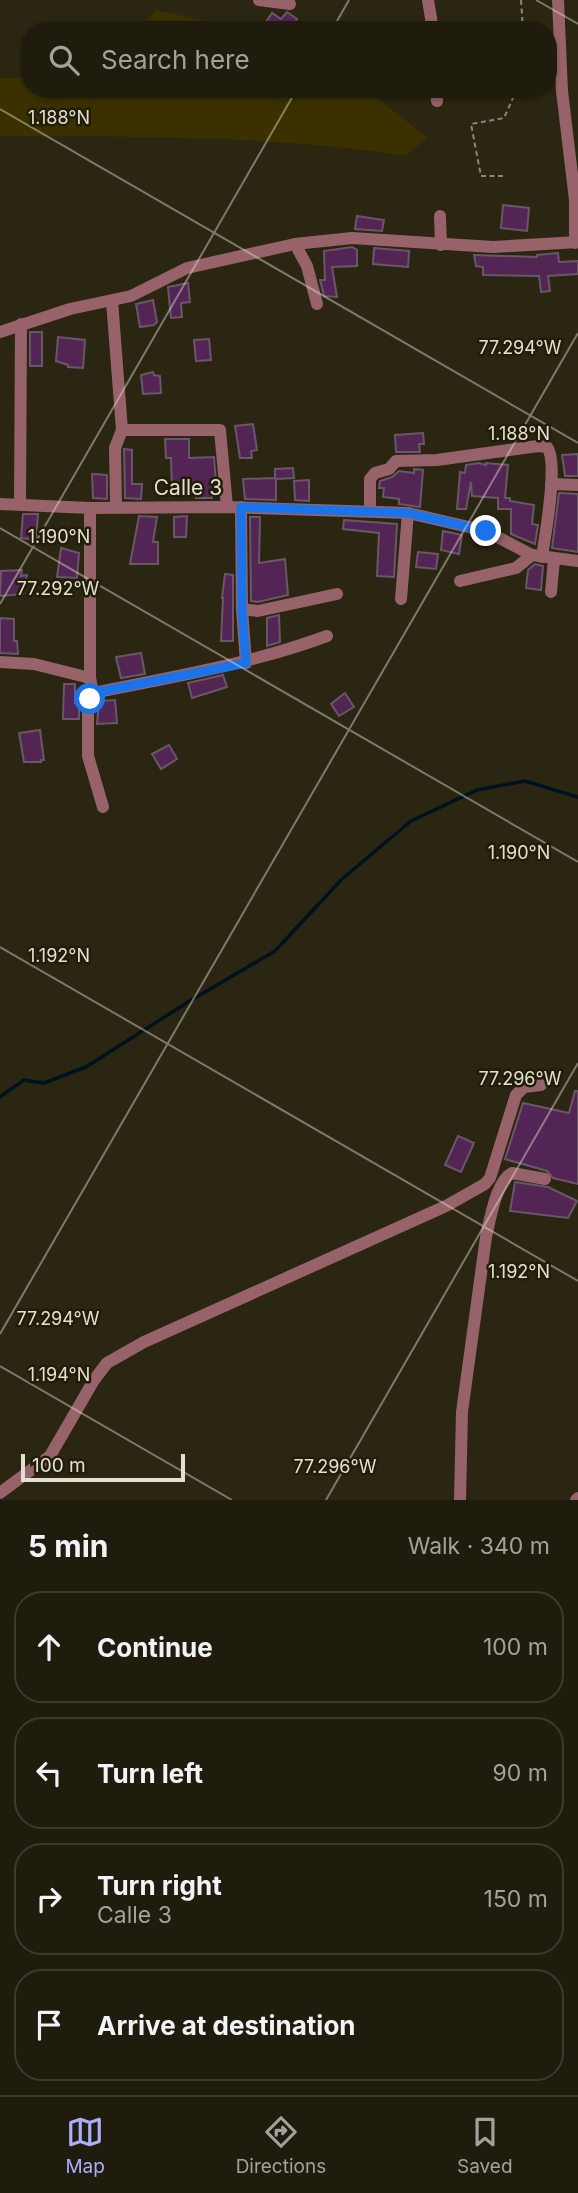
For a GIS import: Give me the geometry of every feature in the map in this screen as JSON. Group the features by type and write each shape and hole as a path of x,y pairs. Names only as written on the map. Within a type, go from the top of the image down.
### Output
{"street":[{"path":"259,0 290,4"},
{"path":"428,0 432,21"},
{"path":"0,332 71,309 131,296 187,268 295,244 352,238 493,247 576,242 577,217 562,91 558,0"},
{"path":"440,216 441,244"},
{"path":"295,244 307,266 317,304"},
{"path":"112,301 122,430 115,448 116,506"},
{"path":"20,324 20,504"},
{"path":"122,430 220,430 227,507"},
{"path":"370,511 370,479 375,473 389,469 396,461 437,460 547,447 552,454 551,484 543,557 551,592"},
{"path":"551,484 578,485"},
{"name":"Calle 3","path":"0,504 90,508 241,507 408,513 486,531 543,557 578,561"},
{"path":"241,507 242,609 246,663"},
{"path":"90,508 90,677 93,693 88,702 88,757 103,807"},
{"path":"401,599 408,513"},
{"path":"460,581 516,568 543,557"},
{"path":"242,609 258,611 337,594"},
{"path":"93,693 246,663 327,636"},
{"path":"0,662 34,664 90,677"},
{"path":"0,1493 50,1455 107,1363 144,1342 433,1212 485,1184 493,1170 516,1095 524,1087 541,1085"},
{"path":"460,1500 462,1412 486,1237 492,1212 503,1179 507,1175 512,1173 545,1179"}],"path":[{"path":"521,0 522,21"},
{"path":"503,176 481,176 471,124 504,118 513,98"}],"shaded area":[{"path":"156,10 206,21 145,21"},
{"path":"0,78 21,78 21,98 377,98 427,137 406,156 255,141 0,136"}],"building":[{"path":"287,12 297,19 267,21 272,13 281,19"},
{"path":"503,205 529,208 527,231 501,228"},
{"path":"357,216 384,220 382,231 355,229"},
{"path":"352,247 357,250 357,266 332,267 337,297 324,296 320,280 325,280 324,251"},
{"path":"374,248 409,251 408,267 373,264"},
{"path":"558,253 559,262 578,261 578,274 548,276 550,291 541,292 539,276 483,275 483,267 476,266 474,255 537,257"},
{"path":"188,283 190,302 181,303 182,317 171,318 168,287"},
{"path":"153,300 157,322 140,327 136,304"},
{"path":"30,332 42,332 42,366 30,366"},
{"path":"58,337 85,340 83,368 68,367 56,361"},
{"path":"209,339 211,360 196,361 194,340"},
{"path":"153,372 154,375 160,376 161,393 143,394 141,375"},
{"path":"253,424 257,450 251,451 252,458 240,458 235,426"},
{"path":"423,433 424,444 419,444 420,452 396,452 395,435"},
{"path":"165,439 189,439 189,458 214,457 216,483 212,498 196,498 197,489 172,487 171,458 166,458"},
{"path":"124,449 132,450 132,484 142,484 141,499 125,498"},
{"path":"578,454 578,476 565,476 562,455"},
{"path":"466,465 508,465 505,498 534,505 532,524 538,525 535,544 511,534 511,509 498,509 498,498 472,496 471,482 466,509 457,509 460,472 465,473"},
{"path":"293,468 294,478 276,479 276,500 245,499 243,479 275,478 275,469"},
{"path":"414,469 423,470 420,507 399,504 399,499 383,497 384,488 379,488 380,481 399,471 414,473"},
{"path":"92,474 107,475 107,499 93,498"},
{"path":"309,480 309,501 295,500 294,481"},
{"path":"559,493 578,494 578,552 552,548"},
{"path":"23,514 38,514 36,540 21,538"},
{"path":"139,516 157,517 153,542 158,542 158,564 130,564"},
{"path":"187,516 186,537 174,537 174,517"},
{"path":"250,517 260,517 259,563 285,559 288,595 258,602 251,601"},
{"path":"344,520 397,524 394,577 377,576 379,533 343,529"},
{"path":"443,531 462,535 459,554 441,550"},
{"path":"61,548 79,553 77,578 57,577"},
{"path":"418,552 438,554 436,569 416,567"},
{"path":"535,564 543,566 541,590 526,588 528,570"},
{"path":"22,570 21,576 27,575 23,594 0,596 1,571"},
{"path":"225,574 233,575 233,641 221,641"},
{"path":"279,615 280,642 267,646 267,618"},
{"path":"0,618 14,619 14,641 17,641 18,654 0,653"},
{"path":"141,653 145,674 121,678 116,657"},
{"path":"223,675 227,687 192,698 188,683"},
{"path":"64,684 75,684 75,703 79,703 79,719 63,719"},
{"path":"345,693 354,707 339,716 331,704"},
{"path":"115,700 117,723 97,724 99,701"},
{"path":"40,730 44,760 24,762 19,733"},
{"path":"169,745 177,759 161,769 152,754"},
{"path":"575,1091 578,1091 578,1184 553,1178 547,1171 505,1159 523,1103 569,1113"},
{"path":"458,1136 474,1143 461,1172 445,1165"},
{"path":"515,1182 548,1187 577,1201 568,1218 510,1211"}],"waterway":[{"path":"0,1097 24,1080 44,1083 86,1067 275,951 342,879 411,821 477,790 525,781 578,797"}],"route":[{"path":"90,699 93,693 246,663 242,609 241,507 408,513 486,531"}]}
